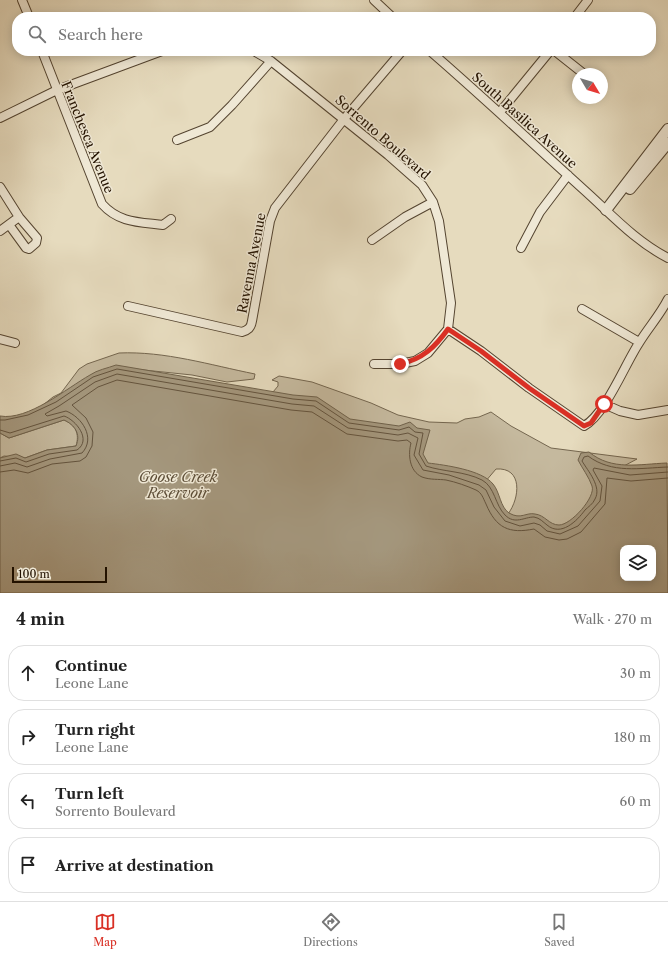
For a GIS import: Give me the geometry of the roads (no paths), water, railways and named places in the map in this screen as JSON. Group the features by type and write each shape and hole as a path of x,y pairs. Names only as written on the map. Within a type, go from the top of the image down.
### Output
{"street":[{"path":"22,0 27,12"},
{"path":"374,0 387,12"},
{"path":"579,12 588,0"},
{"name":"Franchesca Avenue","path":"44,56 102,204 111,214 127,220 163,225 171,219"},
{"path":"0,118 57,90 149,56"},
{"name":"Sorrento Boulevard","path":"262,56 271,61 344,119 422,185 433,202 439,221 451,303 448,329"},
{"name":"Ravenna Avenue","path":"128,306 242,332 247,330 251,326 270,221 275,208 344,119 398,56"},
{"name":"South Basilica Avenue","path":"436,56 500,112 623,227 653,250 668,258"},
{"path":"500,112 546,56"},
{"path":"561,56 576,68"},
{"path":"177,140 210,127 232,105 271,61"},
{"path":"605,209 668,129"},
{"path":"605,209 617,203 630,190 668,143"},
{"path":"521,248 540,212 568,175"},
{"path":"0,187 19,217 37,238 36,243 29,249 26,248 10,226"},
{"path":"372,240 405,216 433,202"},
{"path":"0,231 10,226 19,217"},
{"path":"374,364 400,364 415,361 428,353 448,329 481,351 529,388 584,426 591,423 604,404 639,342 660,315 668,300"},
{"path":"582,308 639,342"},
{"path":"0,339 14,343"},
{"path":"604,404 620,411 638,414 668,410"}],"water":[{"name":"Goose Creek Reservoir","path":"116,365 293,395 317,397 350,419 399,426 410,422 417,428 430,430 423,454 428,463 463,469 481,475 493,484 504,507 509,513 517,516 532,514 542,516 556,525 564,524 576,516 582,510 590,497 592,486 578,460 581,453 589,452 607,462 616,464 636,465 667,463 668,593 0,593 0,458 16,454 25,458 47,450 76,446 78,438 74,427 64,420 9,438 0,433 0,416 23,414 35,409 99,370"}]}
